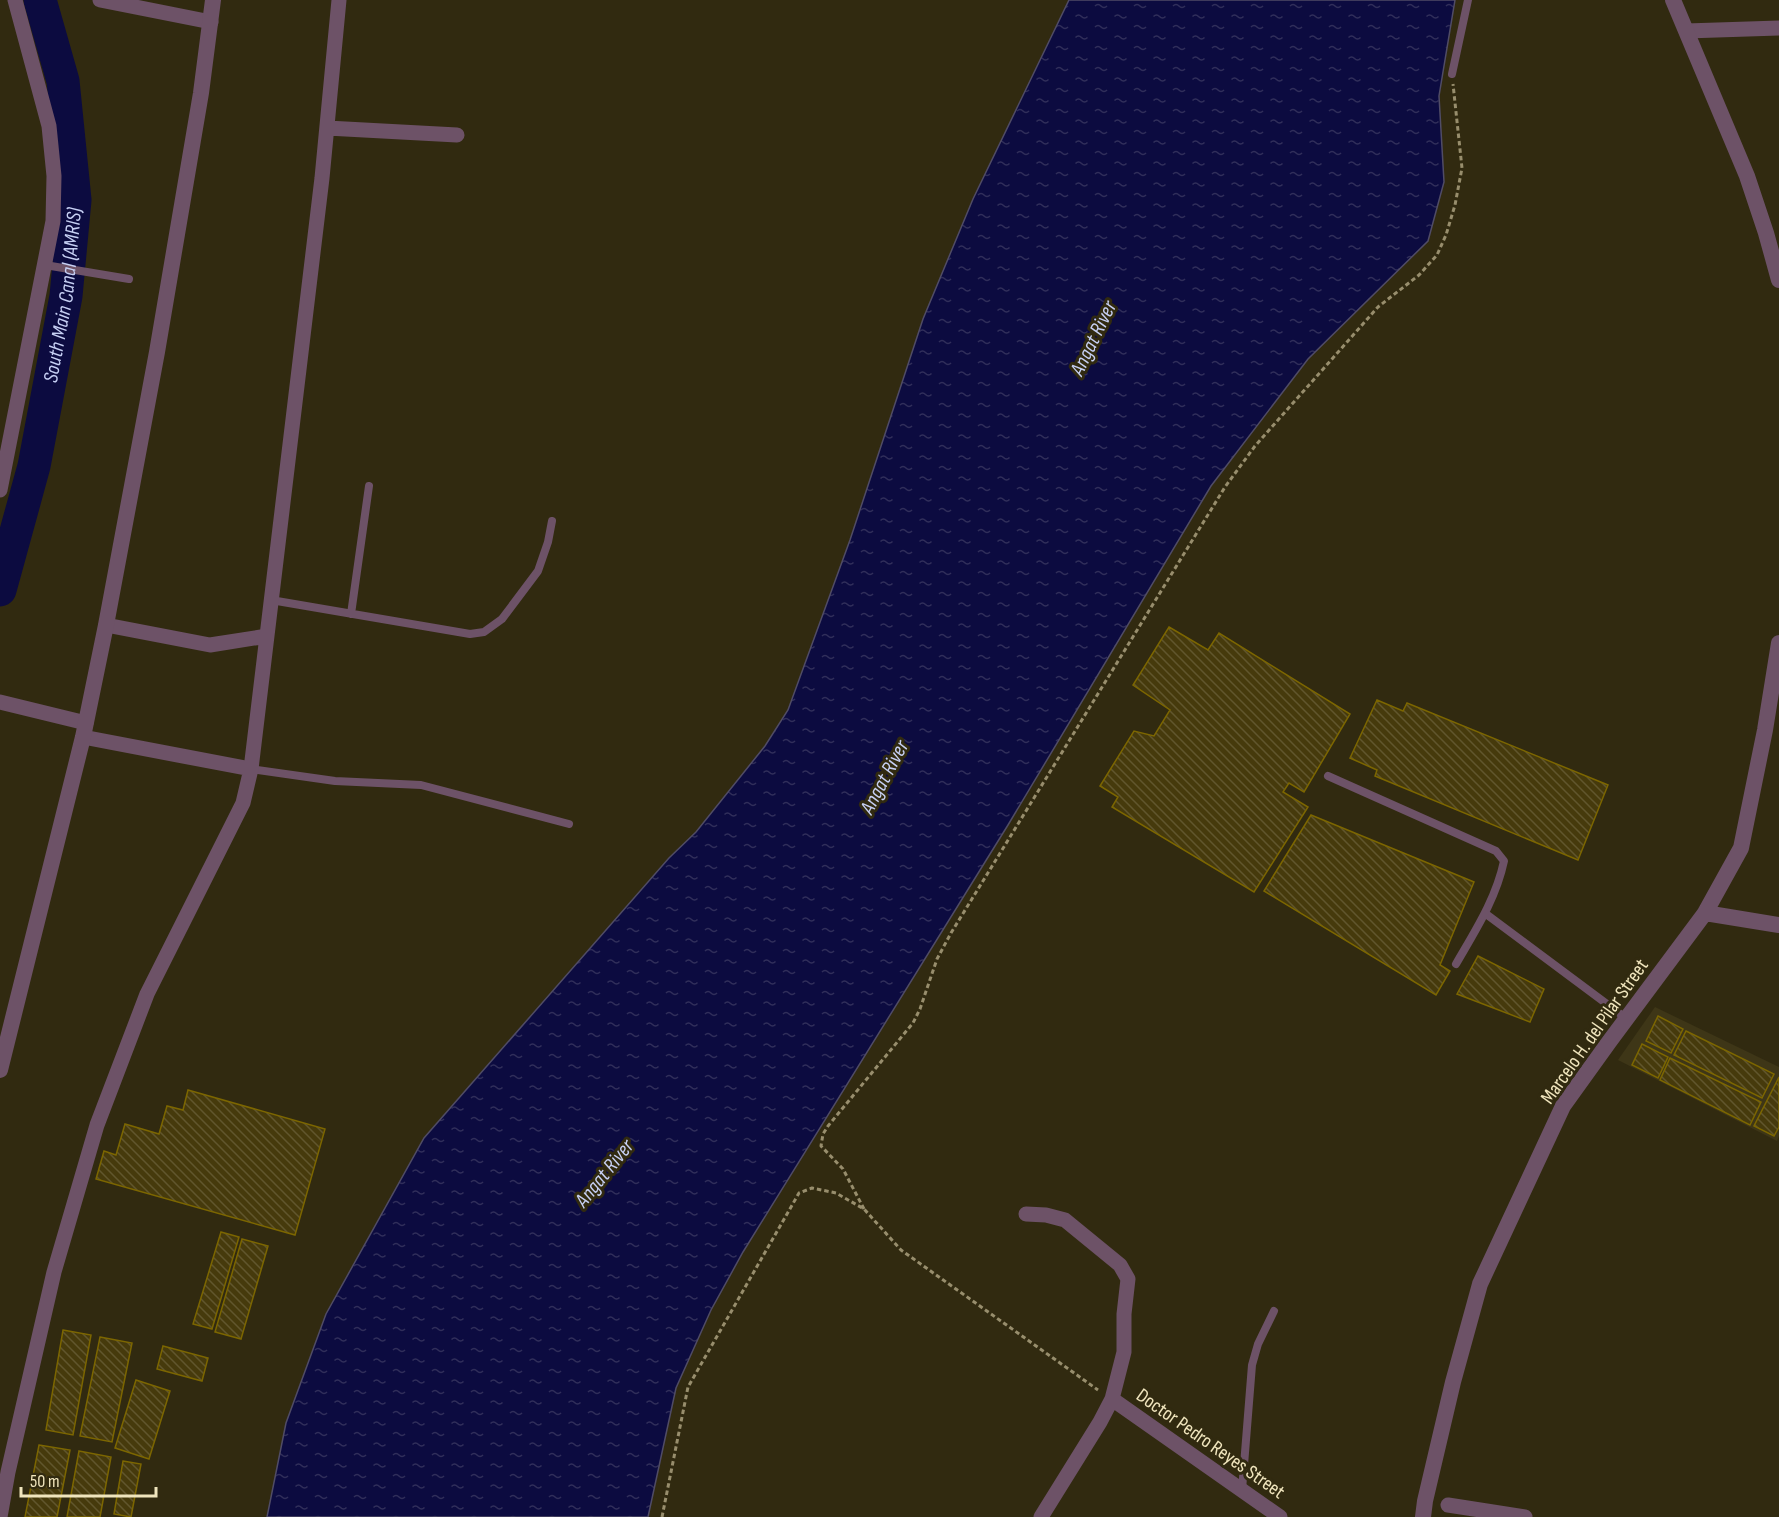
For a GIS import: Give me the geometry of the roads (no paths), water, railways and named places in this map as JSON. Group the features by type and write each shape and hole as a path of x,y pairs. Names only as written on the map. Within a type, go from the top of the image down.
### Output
{"street":[{"path":"0,490 53,221 54,176 49,126 15,0"},
{"path":"100,0 211,22"},
{"path":"0,1070 84,730 106,625 157,352 201,93 213,0"},
{"path":"0,1517 8,1472 54,1272 97,1125 147,994 243,803 251,769 327,128 339,0"},
{"path":"1673,0 1747,176 1779,280"},
{"path":"1686,31 1779,28"},
{"path":"327,128 457,135"},
{"path":"106,625 210,645 267,636"},
{"name":"Marcelo H. del Pilar Street","path":"1434,1507 1453,1382 1480,1284 1563,1106 1705,913 1741,848 1765,730 1779,643"},
{"path":"0,702 84,730 251,769"},
{"path":"1705,913 1779,925"},
{"path":"1026,1214 1046,1215 1065,1220 1120,1265 1128,1279 1124,1314 1124,1352 1112,1399"},
{"name":"Doctor Pedro Reyes Street","path":"1041,1517 1112,1399 1280,1517"},
{"path":"1434,1507 1525,1517"}],"lane":[{"path":"1452,74 1468,0"},
{"path":"45,265 129,279"},
{"path":"351,614 369,486"},
{"path":"271,600 470,634 484,632 502,619 538,571 548,542 552,520"},
{"path":"251,769 335,781 421,785 569,824"},
{"path":"1328,776 1496,851 1504,861 1501,876 1486,914 1455,964"},
{"path":"1486,914 1627,1019"},
{"path":"1242,1490 1252,1365 1258,1344 1274,1311"}],"water":[{"name":"Angat River","path":"1069,0 1455,0 1439,96 1444,182 1428,241 1308,359 1211,486 1008,825 743,1252 711,1310 676,1388 648,1517 267,1517 286,1423 326,1314 424,1138 669,858 696,832 765,746 788,710 850,540 923,319 973,199"}],"waterway":[{"name":"South Main Canal (AMRIS)","path":"0,590 34,466 66,296 75,200 63,81 40,0"}]}
